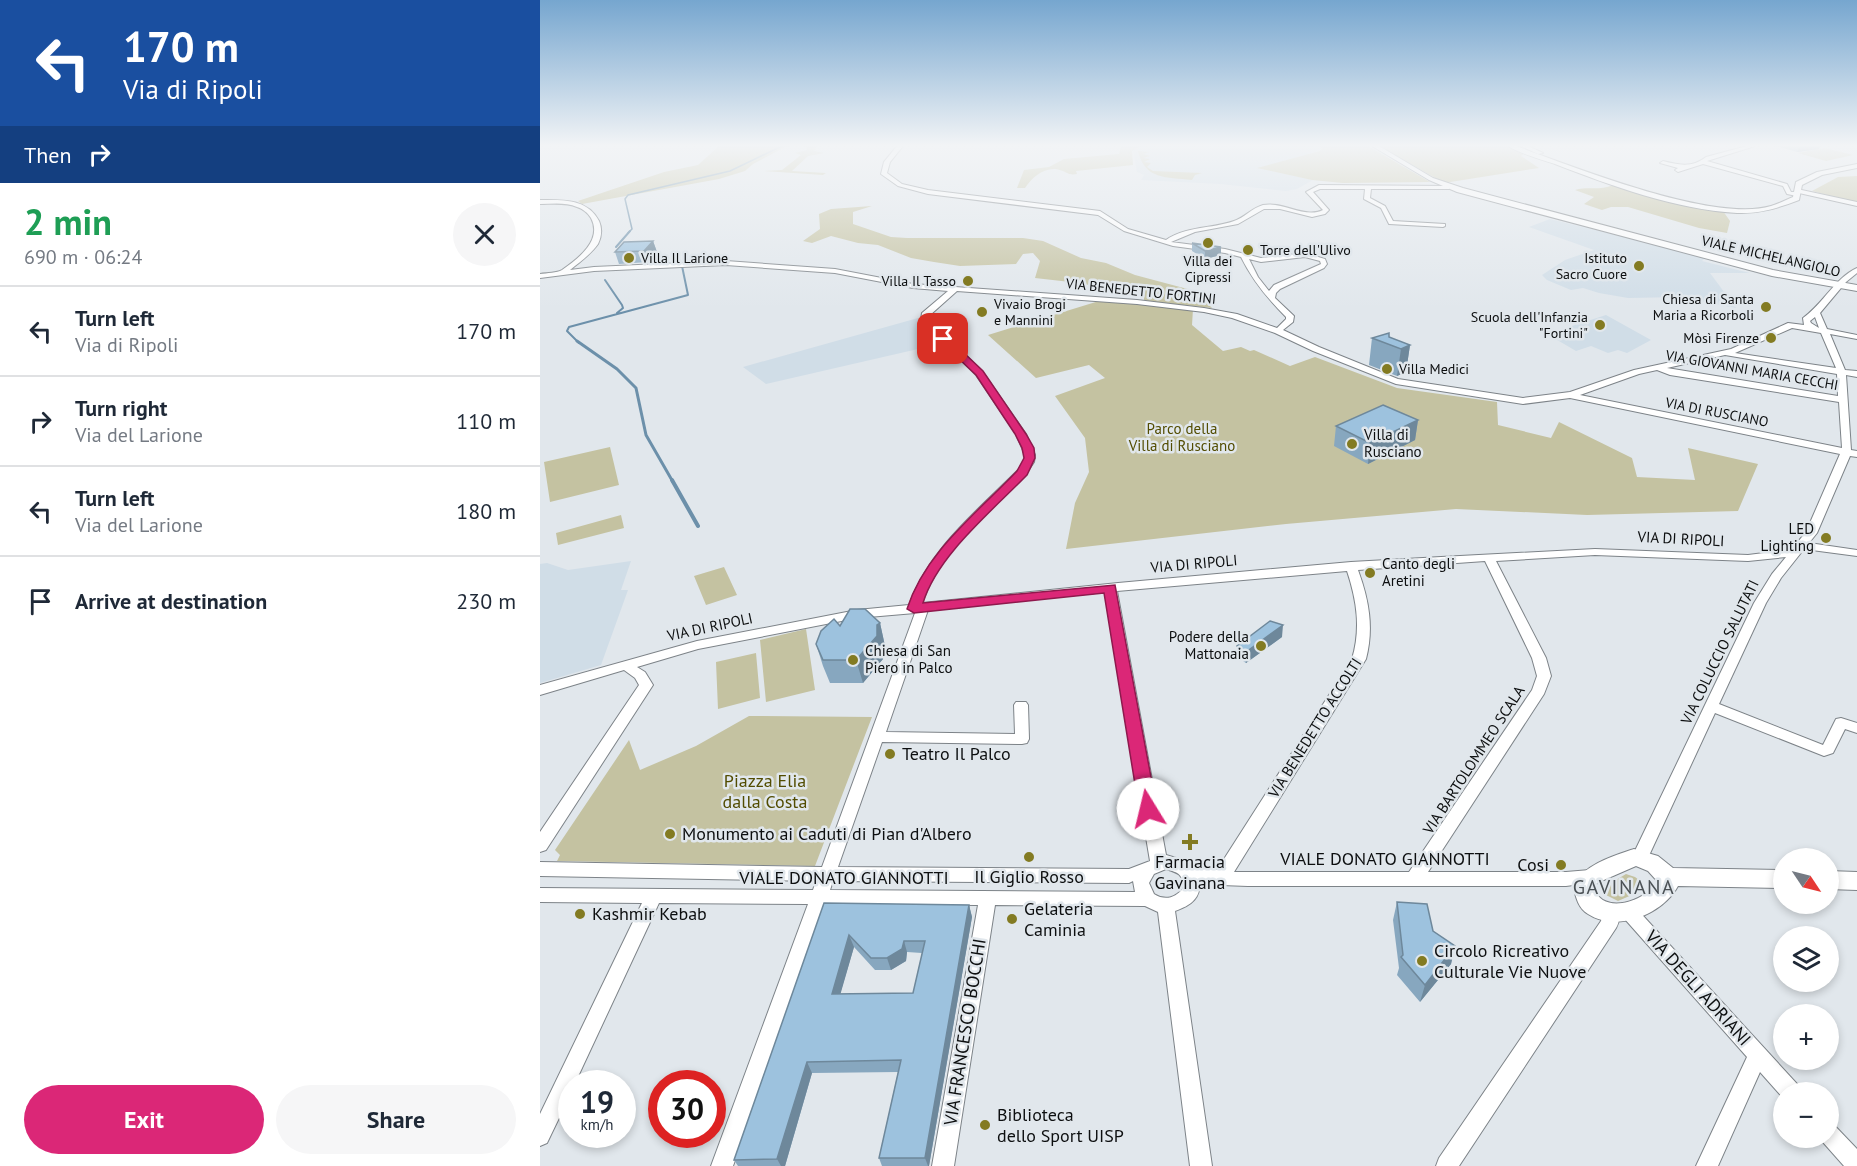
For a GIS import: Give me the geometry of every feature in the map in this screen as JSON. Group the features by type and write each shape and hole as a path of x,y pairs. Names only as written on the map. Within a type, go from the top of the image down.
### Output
{"main road":[{"name":"VIALE MICHELANGIOLO","path":"1499,200 1772,273 1843,283 1857,288"},
{"path":"1678,200 1700,206 1766,208 1793,200"},
{"path":"1665,874 1669,883 1662,895 1619,912 1597,908 1586,897 1583,886 1590,877 1634,857 1651,862 1665,874 1673,877 1773,879"},
{"path":"1839,880 1857,881"}],"street":[{"path":"992,200 1100,213 1126,230 1154,240 1269,260 1305,255 1323,260 1322,267 1277,287 1272,292 1271,298"},
{"path":"1169,240 1192,230 1236,223 1263,207 1280,207 1308,214 1323,213 1326,210 1318,200"},
{"path":"1370,200 1383,207 1391,223 1443,225"},
{"path":"1842,200 1857,204"},
{"path":"540,202 562,202 582,206 596,222 599,232 594,243 564,272"},
{"path":"1244,256 1255,278 1290,316 1290,321 1278,331"},
{"name":"VIA BENEDETTO FORTINI","path":"540,276 564,272 696,262 726,263 835,271 913,286 1137,302 1204,310 1234,316 1278,331 1396,381 1516,401 1537,401 1571,395 1656,367 1722,354 1754,344 1791,325 1857,337"},
{"path":"1818,329 1806,321 1817,314 1857,270"},
{"path":"1843,283 1857,276"},
{"path":"722,1166 877,737 918,608 921,587 936,562 1022,472 1029,458 1028,448 1021,434 979,373 925,320 924,316 956,288"},
{"name":"VIA COLUCCIO SALUTATI","path":"1640,857 1767,590 1811,533 1852,453 1841,371 1818,329 1817,314"},
{"path":"1722,354 1857,374"},
{"name":"VIA GIOVANNI MARIA CECCHI","path":"1656,367 1670,372 1844,399"},
{"name":"VIA DI RUSCIANO","path":"1571,395 1852,453"},
{"name":"VIA DI RIPOLI","path":"540,690 697,645 857,614 1110,588 1351,567 1489,558 1606,552 1748,558 1783,554 1802,545 1857,553"},
{"name":"VIA BARTOLOMMEO SCALA","path":"1414,879 1542,685 1544,676 1539,658 1489,558"},
{"name":"VIA BENEDETTO ACCOLTI","path":"1221,878 1359,659 1364,644 1365,619 1361,596 1351,567"},
{"path":"1110,588 1153,867 1141,886 1148,899"},
{"path":"540,845 646,685 640,675 626,665"},
{"path":"877,737 1022,739 1021,705"},
{"path":"1712,706 1824,751 1828,749 1841,723 1857,728"},
{"name":"VIALE DONATO GIANNOTTI","path":"540,869 1119,876 1136,874 1170,862 1221,878 1566,879 1590,877"},
{"path":"1182,866 1191,875 1192,889 1183,900 1166,906 1201,1166"},
{"name":"VIALE DONATO GIANNOTTI","path":"540,895 1148,899 1166,906"},
{"path":"540,1136 654,896"},
{"name":"VIA FRANCESCO BOCCHI","path":"943,1166 988,899"},
{"path":"1447,1166 1610,922 1619,912"},
{"name":"VIA DEGLI ADRIANI","path":"1619,912 1782,1082"},
{"path":"1707,1166 1758,1055"},
{"path":"1839,1145 1857,1165"}],"shaded area":[{"name":"Istituto Sacro Cuore","path":"1550,219 1706,257 1702,261 1750,273 1710,273 1736,308 1679,297 1628,298 1583,288 1571,290 1547,280 1542,275 1565,260 1594,250 1529,227"},
{"name":"Scuola dell'Infanzia \"Fortini\"","path":"1606,315 1651,340 1627,353 1618,350 1608,353 1591,346 1576,351 1547,334"},
{"path":"918,318 944,343 766,384 743,367"},
{"path":"631,561 621,590 628,590 601,665 540,683 540,564 547,563 568,570"}],"green space":[{"path":"580,200 602,200 582,204 578,201"},
{"path":"1589,200 1664,200 1723,211 1730,221 1727,233 1699,228 1628,207 1611,207 1602,210 1584,204"},
{"path":"872,206 853,212 853,224 891,237 1023,238 1043,241 1081,258 1106,263 1135,275 1195,291 1212,308 1144,301 1144,296 1079,283 1035,278 1040,261 1033,253 1023,254 1016,264 960,266 911,258 878,245 831,236 812,243 803,241 820,229 819,214 831,209"},
{"name":"Parco della Villa di Rusciano","path":"1099,301 1193,309 1192,325 1223,351 1241,347 1250,351 1254,350 1290,366 1315,357 1397,388 1497,402 1498,425 1551,438 1559,422 1632,458 1637,477 1695,480 1688,448 1758,464 1738,511 1587,515 1456,509 1286,524 1066,549 1075,503 1089,472 1085,438 1055,396 1105,378 1089,365 1036,378 988,335"},
{"path":"610,447 619,485 550,502 544,462"},
{"path":"621,515 624,528 558,545 556,533"},
{"path":"724,567 737,595 706,605 694,576"},
{"path":"806,629 815,690 766,702 760,640"},
{"path":"756,653 760,698 718,709 716,662"},
{"name":"Piazza Elia dalla Costa","path":"749,716 872,717 815,866 557,861 560,855 555,850 629,740 640,770 696,746"},
{"path":"1626,874 1642,882 1641,891 1618,901 1606,895 1604,887"}],"building":[{"path":"653,241 644,251 615,252 624,242"},
{"path":"1192,243 1221,247 1205,251"},
{"path":"1389,333 1389,337 1410,345 1401,349 1372,338"},
{"path":"1383,405 1418,420 1370,443 1336,426"},
{"path":"850,609 865,609 880,623 877,625 877,636 856,660 823,660 816,644 821,631 834,619 840,626"},
{"path":"1270,621 1283,625 1246,652 1237,646"},
{"path":"1397,902 1427,904 1433,931 1455,946 1425,985 1401,957 1403,955"},
{"path":"824,903 969,905 925,1158 879,1158 901,1060 807,1062 777,1159 734,1160","holes":["849,935 871,958 887,958 902,949 904,941 925,941 913,993 832,994"]}],"waterway":[{"path":"625,200 632,229 630,231"},
{"path":"616,247 630,231"},
{"path":"577,341 567,331 569,327 688,295 682,266"},
{"path":"605,280 622,305 623,308 617,313"},
{"path":"577,341 617,369 636,388 646,435 673,482"},
{"path":"672,480 698,526"}],"place":[{"name":"Villa dei Cipressi","path":"1208,243"},
{"name":"Torre dell'Ulivo","path":"1248,250"},
{"name":"Villa Il Larione","path":"629,258"},
{"name":"Istituto Sacro Cuore","path":"1639,266"},
{"name":"Villa Il Tasso","path":"968,281"},
{"name":"Chiesa di Santa Maria a Ricorboli","path":"1766,307"},
{"name":"Vivaio Brogi e Mannini","path":"982,312"},
{"name":"Scuola dell'Infanzia \"Fortini\"","path":"1600,325"},
{"name":"Mòsì Firenze","path":"1771,338"},
{"name":"Villa Medici","path":"1387,369"},
{"name":"Villa di Rusciano","path":"1352,444"},
{"name":"LED Lighting","path":"1826,538"},
{"name":"Canto degli Aretini","path":"1370,573"},
{"name":"Podere della Mattonaia","path":"1261,646"},
{"name":"Chiesa di San Piero in Palco","path":"853,660"},
{"name":"Teatro Il Palco","path":"890,754"},
{"name":"Monumento ai Caduti di Pian d'Albero","path":"670,834"},
{"name":"Farmacia Gavinana","path":"1190,842"},
{"name":"Il Giglio Rosso","path":"1029,857"},
{"name":"Cosi","path":"1561,865"},
{"name":"Kashmir Kebab","path":"580,914"},
{"name":"Gelateria Caminia","path":"1012,919"},
{"name":"Circolo Ricreativo Culturale Vie Nuove","path":"1422,961"},
{"name":"Biblioteca dello Sport UISP","path":"985,1125"}],"district":[{"name":"GAVINANA","path":"1624,887"}],"route":[{"path":"943,339 970,362 980,374 1021,434 1028,448 1029,462 1011,485 936,562 925,578 914,609 1110,588 1148,809"}]}
